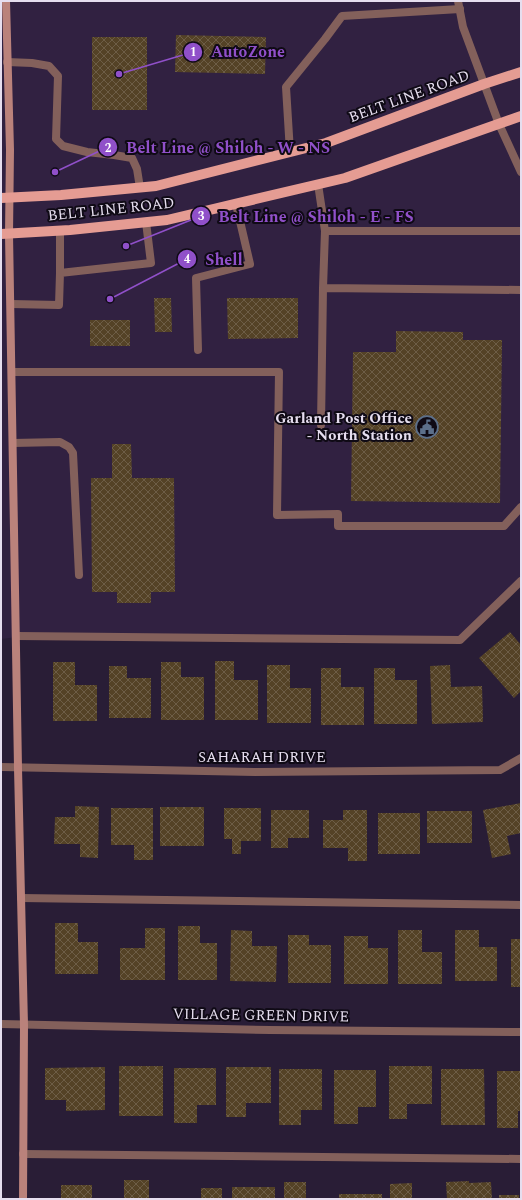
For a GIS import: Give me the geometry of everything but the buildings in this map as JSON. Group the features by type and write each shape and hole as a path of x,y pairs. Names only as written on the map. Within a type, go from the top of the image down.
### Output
{"main road":[{"path":"6,1 10,150 5,198 5,234 11,304 18,768 24,1025 23,1199"},
{"name":"BELT LINE ROAD","path":"5,198 156,186 326,143 484,84 521,72"},
{"name":"BELT LINE ROAD","path":"5,234 60,231 167,220 345,178 521,116"}],"street":[{"path":"290,152 286,88 342,16 459,5 462,27 499,124 521,172"},
{"path":"8,62 32,63 49,66 58,76 56,139 63,146 87,152 132,158 137,169 140,188"},
{"path":"318,184 325,231 321,425"},
{"path":"198,350 196,278 250,264 236,204"},
{"path":"60,273 151,263 146,222"},
{"path":"11,304 59,305 60,231"},
{"path":"325,231 521,231"},
{"path":"323,288 521,290"},
{"path":"12,372 279,372 277,515 338,514 338,526 504,526 521,507"},
{"path":"13,443 60,442 69,446 73,453 79,575"},
{"path":"17,636 460,640 521,581"},
{"name":"SAHARAH DRIVE","path":"1,767 255,772 500,770 521,758"},
{"path":"21,898 521,905"},
{"name":"VILLAGE GREEN DRIVE","path":"1,1024 270,1030 521,1032"},
{"path":"23,1154 521,1159"}],"shaded area":[{"path":"1,1 521,1 521,581 460,640 26,636 1,639"}],"place":[{"name":"AutoZone","path":"119,74"},
{"name":"Belt Line @ Shiloh - W - NS","path":"55,172"},
{"name":"Belt Line @ Shiloh - E - FS","path":"126,246"},
{"name":"Shell","path":"110,299"},
{"name":"Garland Post Office - North Station","path":"427,427"}]}
